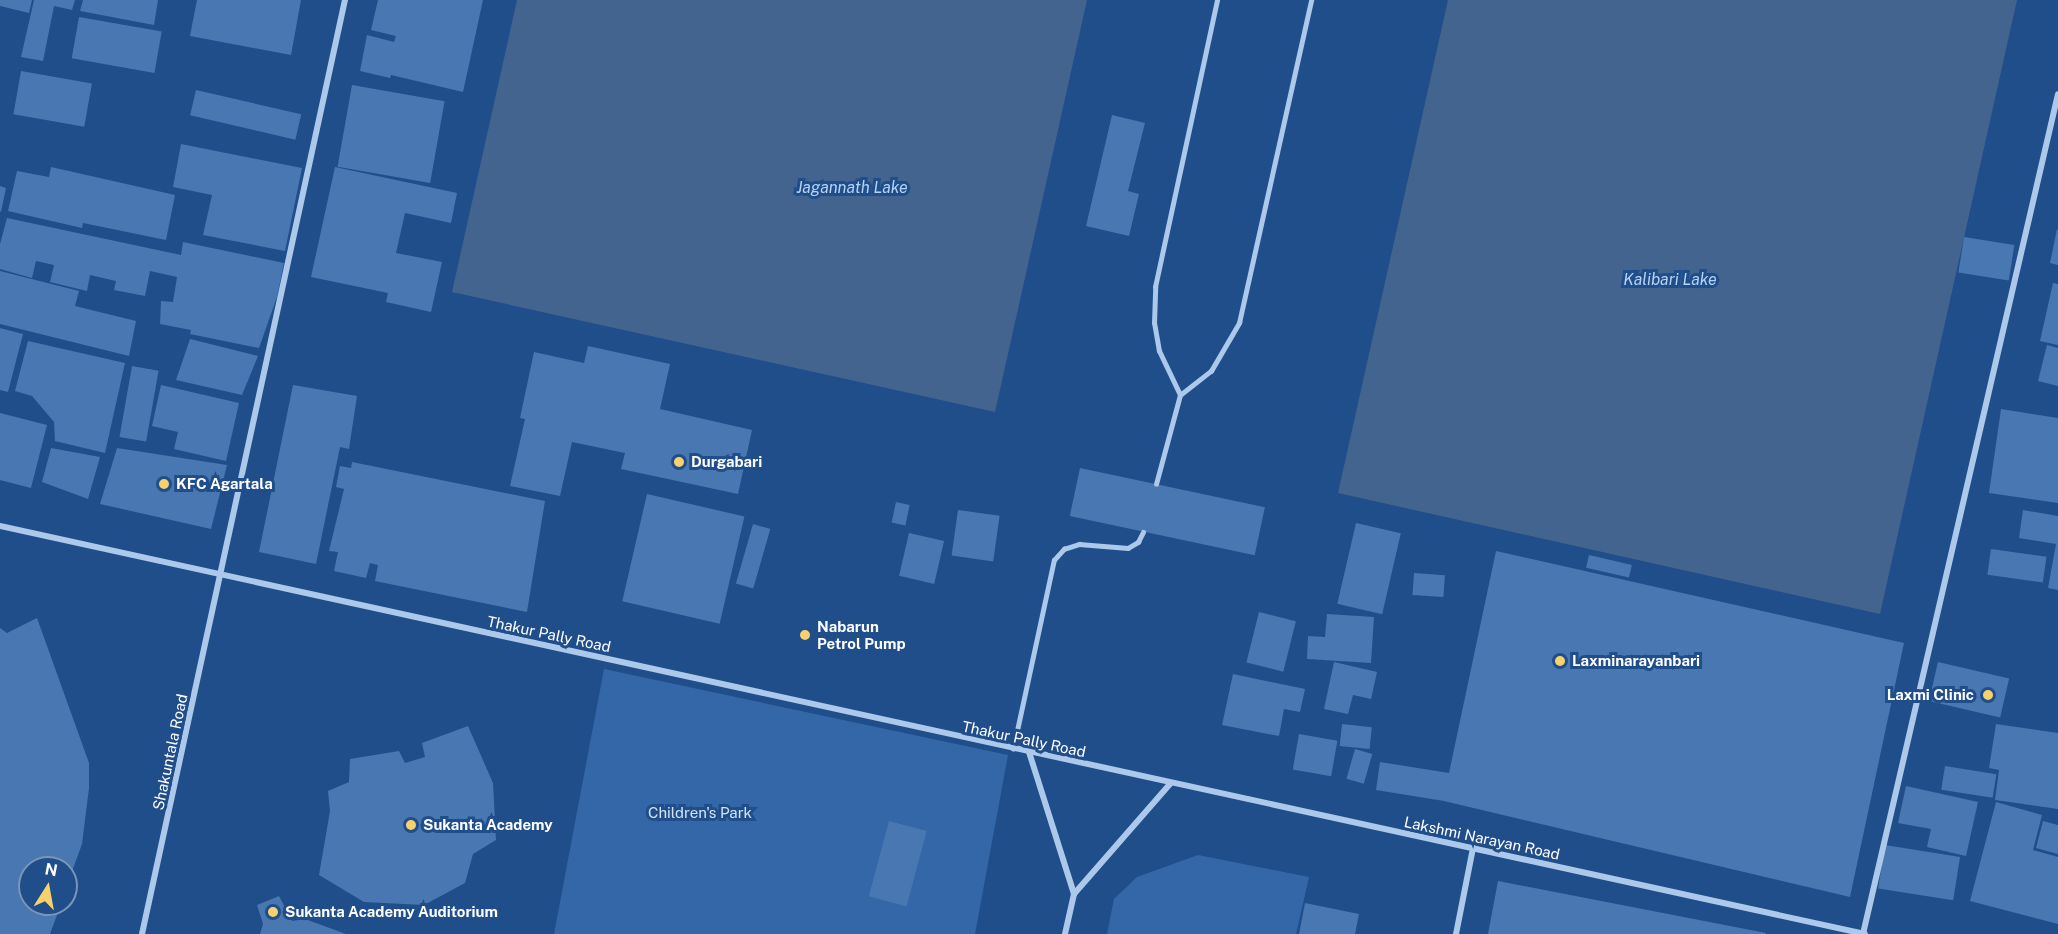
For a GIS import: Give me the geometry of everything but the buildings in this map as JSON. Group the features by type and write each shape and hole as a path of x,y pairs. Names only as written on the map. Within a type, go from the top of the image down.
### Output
{"street":[{"name":"Shakuntala Road","path":"142,934 345,0"},
{"path":"1864,934 2058,94"},
{"name":"Thakur Pally Road","path":"0,526 1094,766"},
{"path":"1029,752 1074,894"},
{"name":"Lakshmi Narayan Road","path":"1094,766 1864,934"},
{"path":"1065,934 1074,894 1171,783"},
{"path":"1456,934 1473,848"}],"lane":[{"path":"1180,395 1159,351 1155,323 1155,286 1217,0"},
{"path":"1156,484 1180,395 1211,371 1239,323 1311,0"},
{"path":"1013,748 1054,560 1064,549 1080,544 1128,548 1138,542 1143,532"}],"green space":[{"name":"Children's Park","path":"604,669 1008,755 975,934 554,934"},
{"path":"1198,855 1309,877 1296,934 1107,934 1114,899 1137,877"}],"water":[{"name":"Jagannath Lake","path":"517,0 1087,0 995,412 452,292"},
{"name":"Kalibari Lake","path":"1448,0 2017,0 1880,614 1338,493"}],"place":[{"name":"Durgabari","path":"679,462"},
{"name":"KFC Agartala","path":"164,484"},
{"name":"Nabarun Petrol Pump","path":"805,635"},
{"name":"Laxminarayanbari","path":"1560,661"},
{"name":"Laxmi Clinic","path":"1988,695"},
{"name":"Sukanta Academy","path":"411,825"},
{"name":"Sukanta Academy Auditorium","path":"273,912"}]}
